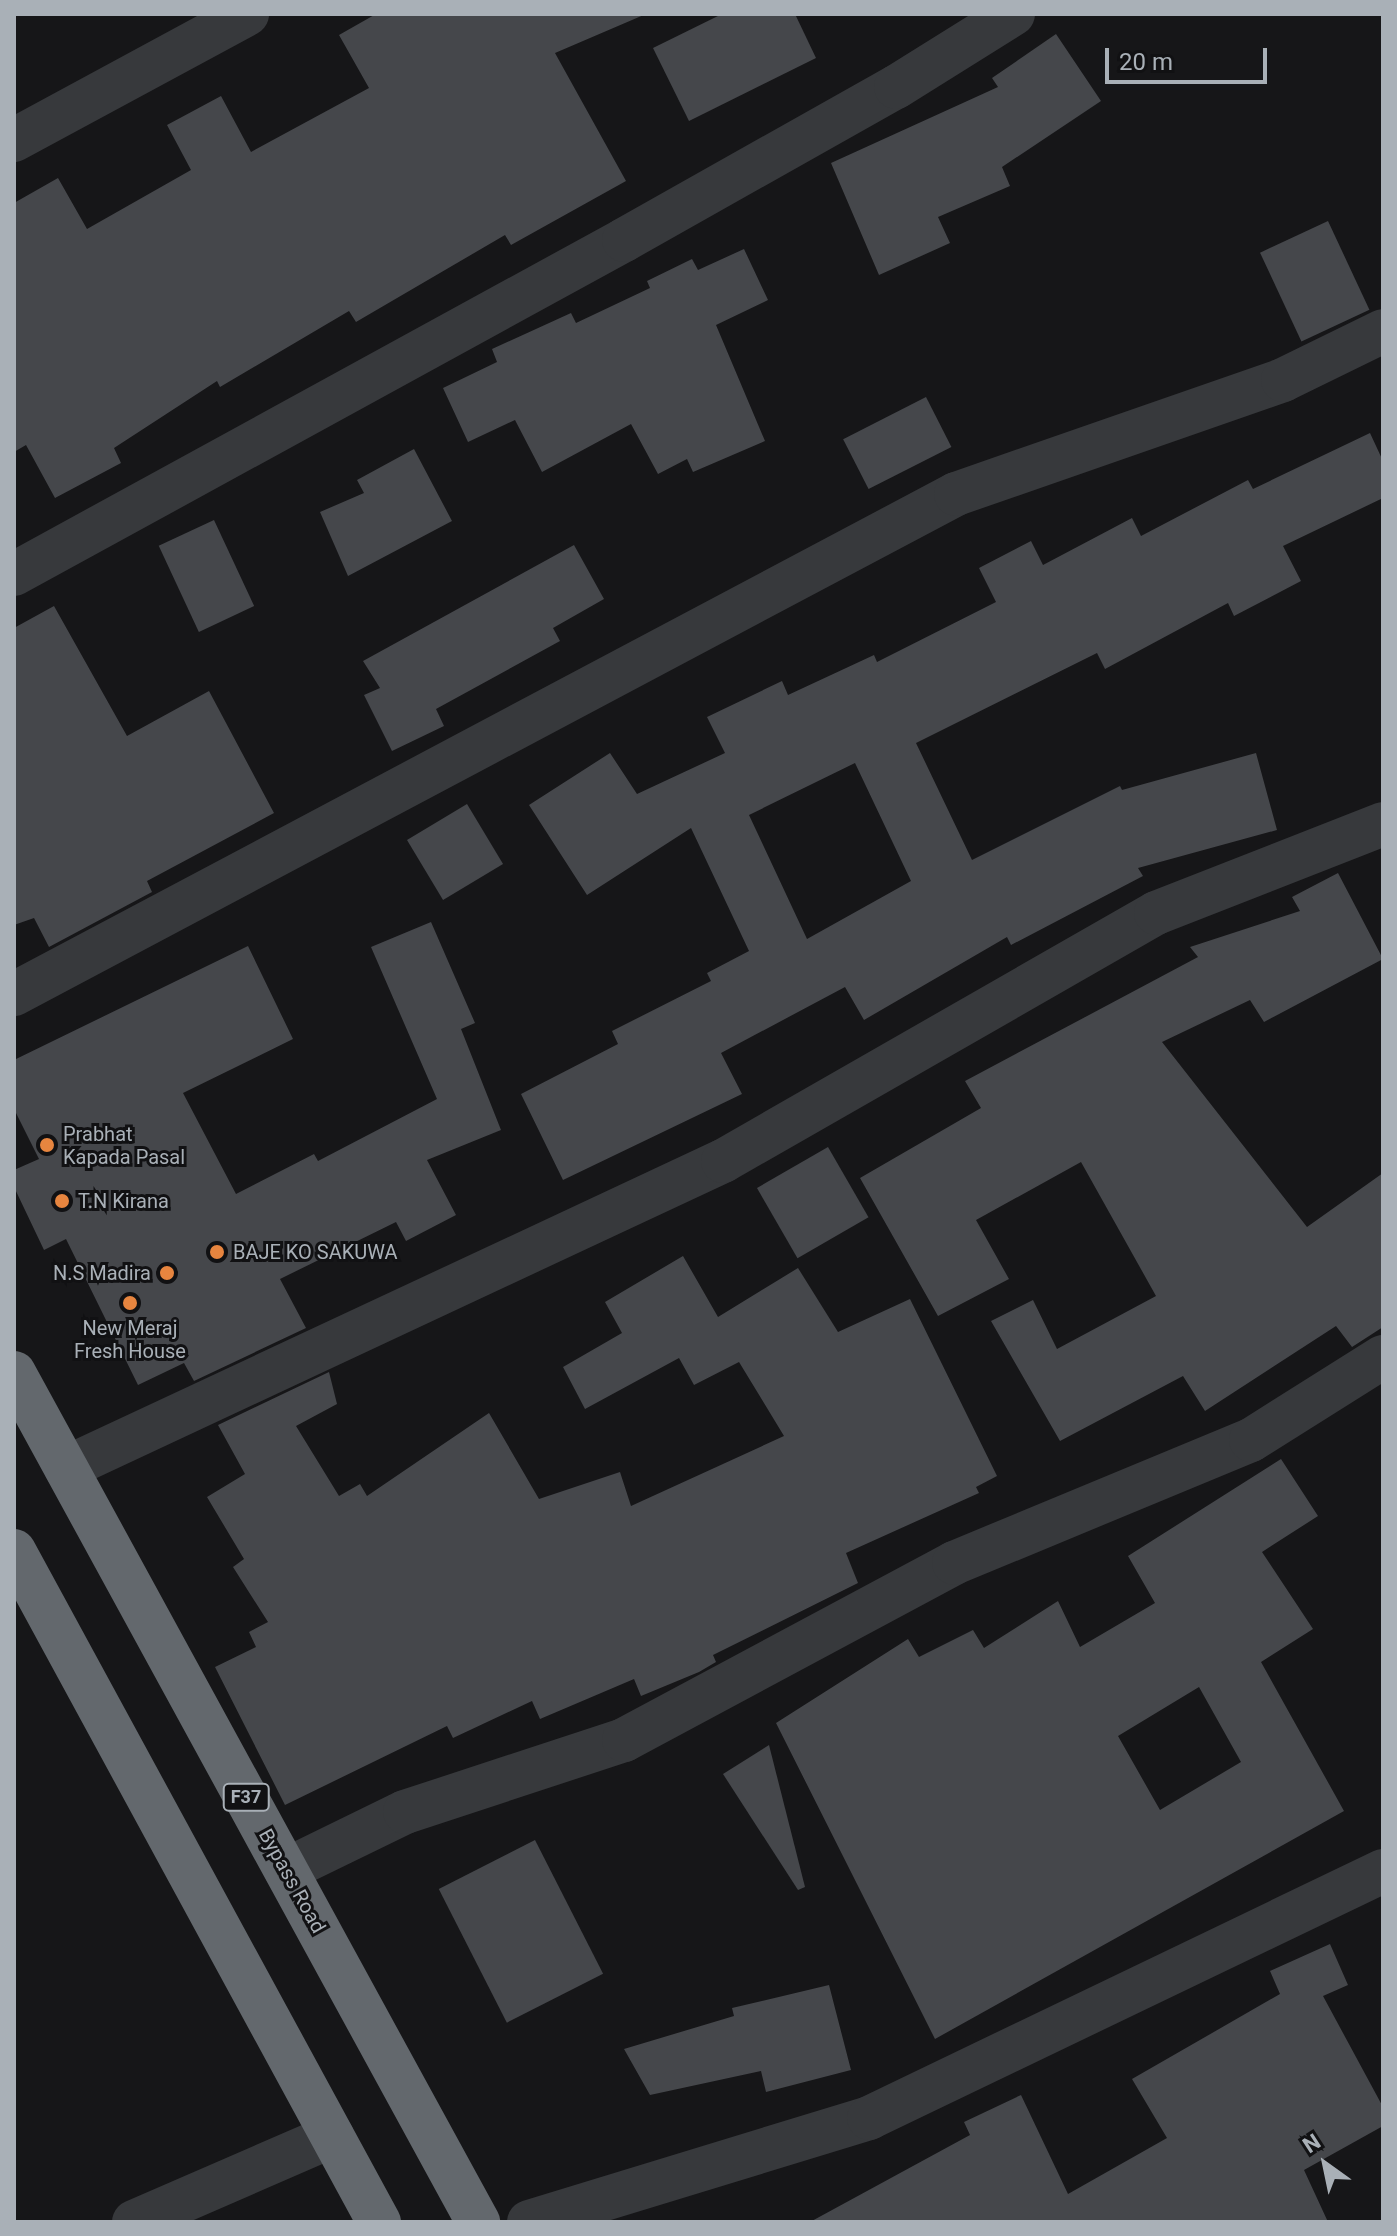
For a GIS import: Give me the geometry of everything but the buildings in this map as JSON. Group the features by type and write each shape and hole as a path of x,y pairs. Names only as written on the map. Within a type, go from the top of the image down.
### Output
{"highway":[{"name":"Bypass Road","path":"14,1373 478,2222"},
{"path":"14,1551 379,2222"}],"street":[{"path":"14,140 247,14"},
{"path":"14,574 638,232 896,87 1013,14"},
{"path":"14,994 956,494 1283,380 1383,331"},
{"path":"66,1468 723,1161 1156,913 1383,824"},
{"path":"286,1870 405,1812 624,1740 954,1563 1251,1440 1383,1357"},
{"path":"529,2222 869,2118 1383,1871"},
{"path":"134,2222 332,2136"}],"place":[{"name":"Prabhat Kapada Pasal","path":"47,1145"},
{"name":"T.N Kirana","path":"62,1201"},
{"name":"BAJE KO SAKUWA","path":"217,1252"},
{"name":"N.S Madira","path":"167,1273"},
{"name":"New Meraj Fresh House","path":"130,1303"}]}
